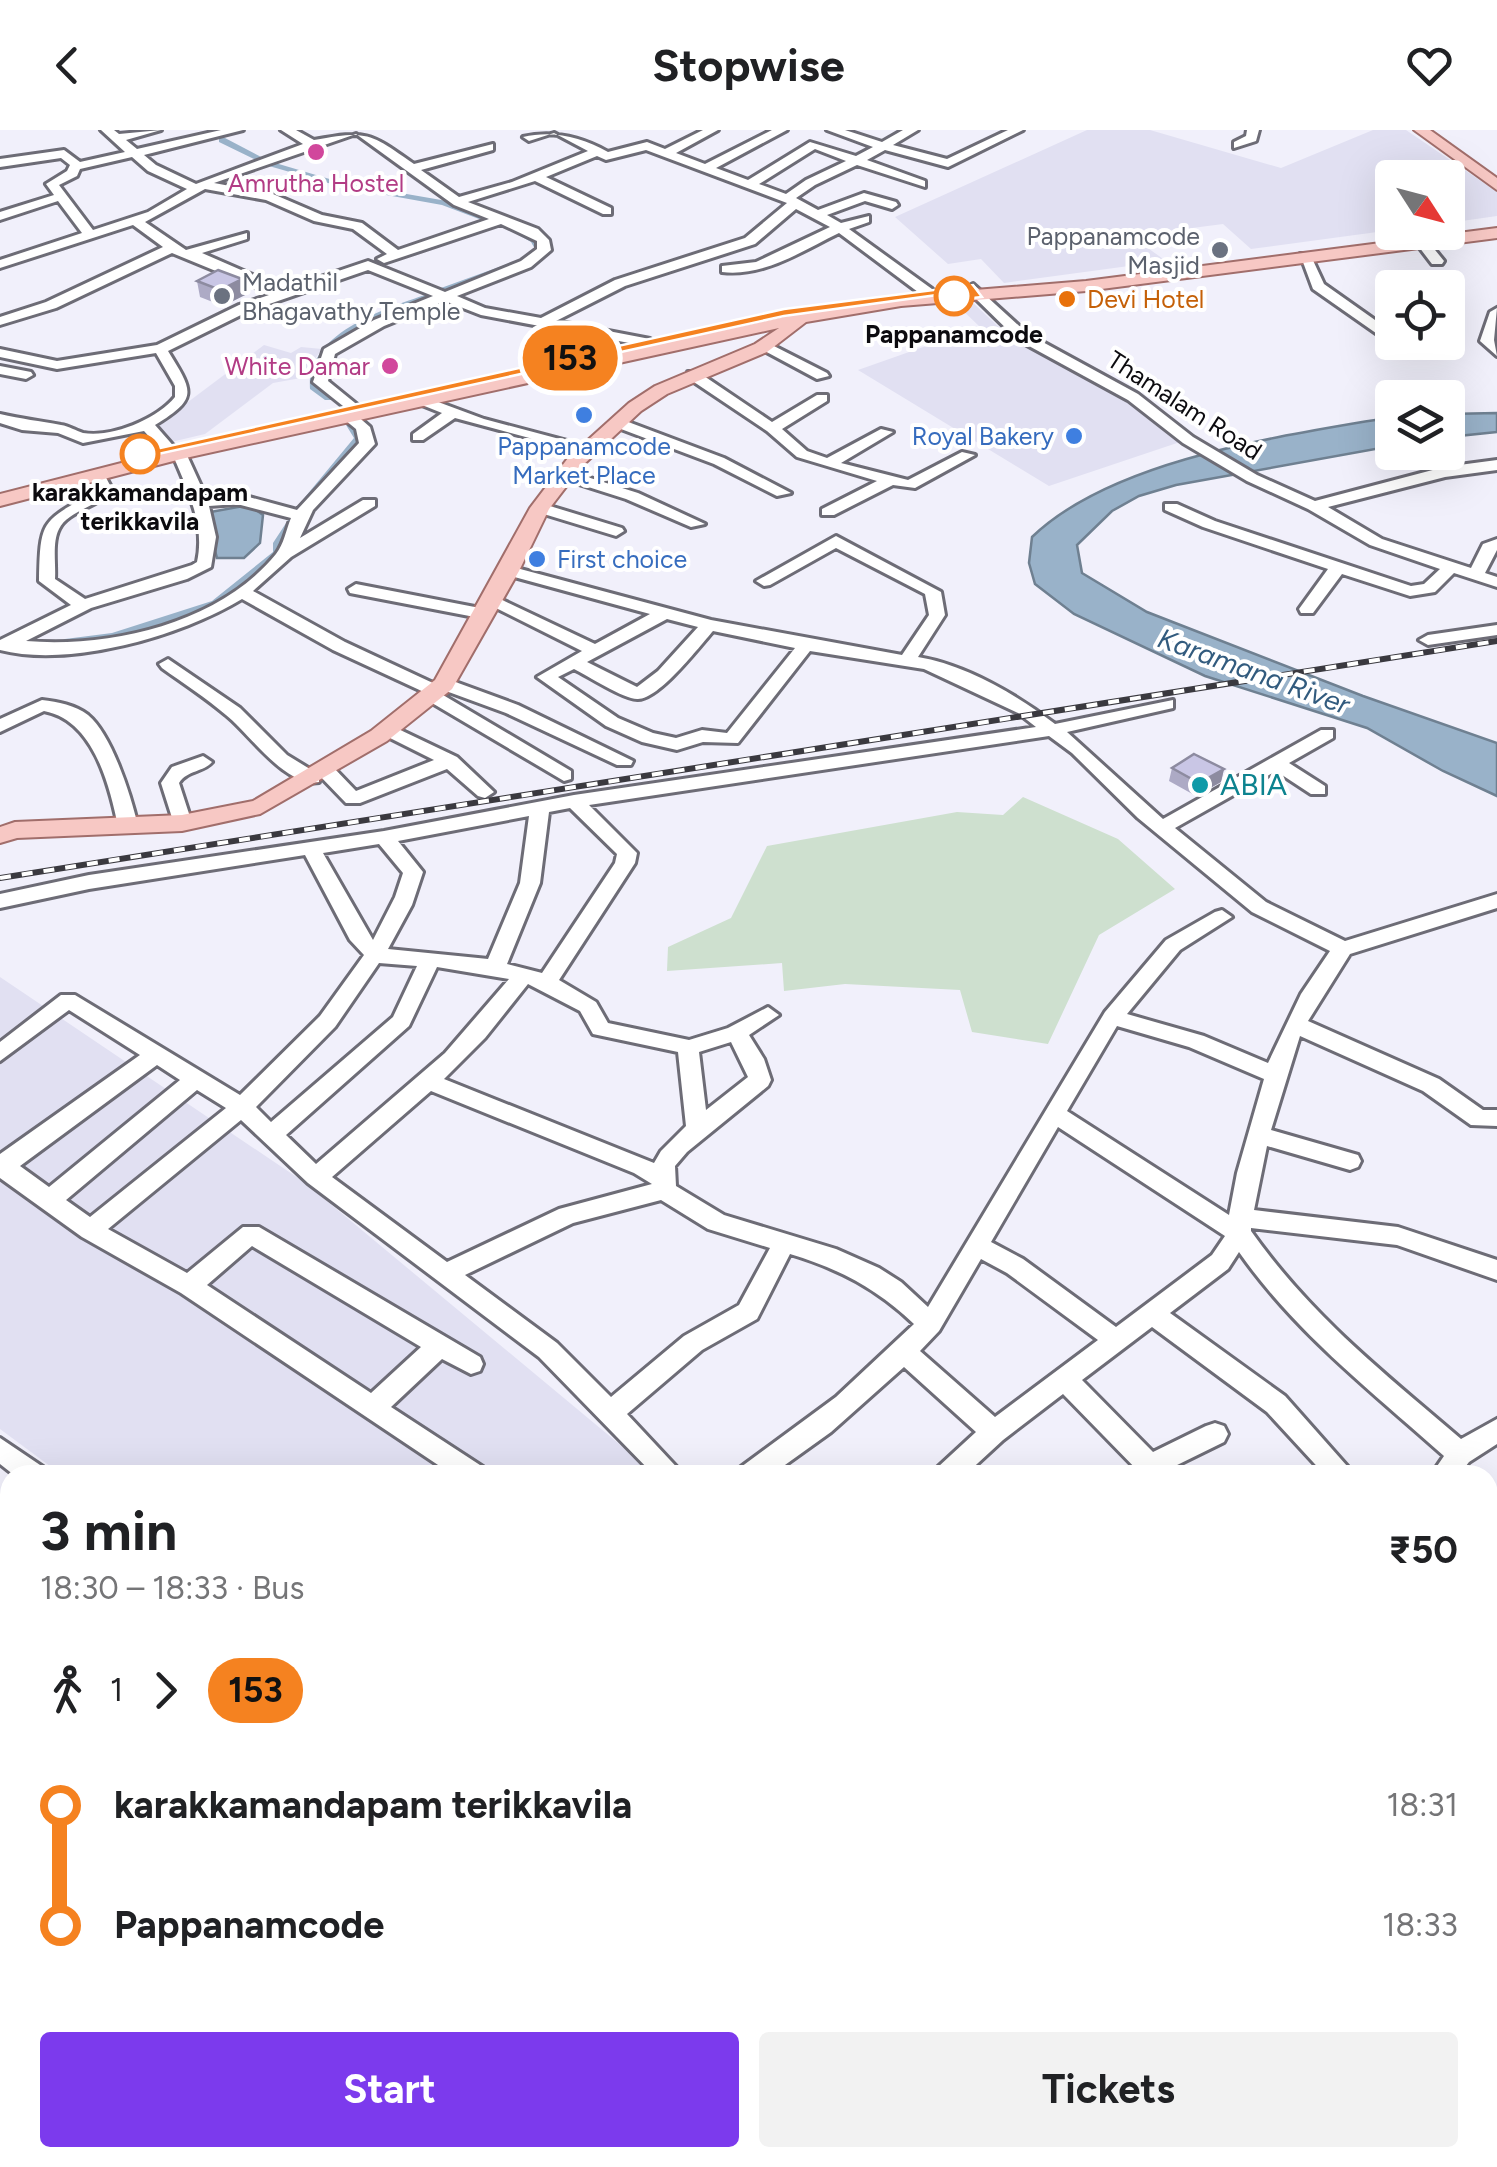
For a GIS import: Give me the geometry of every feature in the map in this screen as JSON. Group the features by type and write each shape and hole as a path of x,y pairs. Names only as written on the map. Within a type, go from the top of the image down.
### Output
{"main road":[{"path":"1421,130 1497,185"},
{"path":"1465,236 1497,230"},
{"path":"0,488 174,453 645,342 882,304 1497,230"},
{"path":"351,412 927,292 1086,286 1375,249"},
{"path":"5,830 182,823 260,807 319,774 438,690 509,571 540,508 590,449 661,390 764,347 808,316"},
{"path":"740,330 759,336 764,347"},
{"path":"0,500 174,453"}],"street":[{"path":"112,134 155,130"},
{"path":"35,176 237,130"},
{"path":"287,130 314,145"},
{"path":"0,264 152,215 197,186 356,130 458,202 543,240 544,250 526,264 443,295 363,331 329,352 320,382 351,412 362,427 367,444 302,515 286,554"},
{"path":"530,138 550,130"},
{"path":"558,130 606,156 642,141 791,201 837,226 927,292"},
{"path":"668,152 712,130"},
{"path":"704,169 782,130"},
{"path":"836,130 948,163 1017,130"},
{"path":"540,324 620,283 750,240 814,176 858,161 912,130"},
{"path":"1238,145 1252,138 1253,130"},
{"path":"112,134 152,168 197,186 269,197 318,218 357,226 397,255"},
{"path":"747,186 814,145 921,184"},
{"path":"414,168 489,147"},
{"path":"458,202 598,152"},
{"path":"0,164 64,154 75,168"},
{"path":"75,168 55,181 58,193 89,234"},
{"path":"536,177 607,211"},
{"path":"0,204 58,193"},
{"path":"0,216 58,193"},
{"path":"817,216 864,197 892,205"},
{"path":"728,268 744,271 762,265 837,226 864,219"},
{"path":"134,220 184,255 242,236"},
{"path":"0,353 57,365 160,349 244,308 499,220"},
{"path":"55,245 74,255"},
{"path":"0,322 51,305 172,247"},
{"path":"1430,250 1436,262"},
{"path":"192,254 286,295"},
{"path":"1305,257 1318,286 1375,326"},
{"path":"368,266 481,310 645,342"},
{"name":"Thamalam Road","path":"976,292 1023,337 1133,397 1188,440 1252,478 1314,506 1376,542 1497,582"},
{"path":"1497,312 1494,333 1487,342 1497,352"},
{"path":"764,347 822,376"},
{"path":"0,418 22,426 61,428 83,438 128,432 174,407 182,397 182,386 160,349"},
{"path":"0,370 26,375"},
{"path":"693,375 772,428 802,454 828,464 910,485 967,455"},
{"path":"772,428 822,398"},
{"path":"422,400 590,449"},
{"path":"418,437 453,412"},
{"path":"618,423 719,461 783,493"},
{"path":"7,642 81,604 187,573 205,564 207,543 201,502 174,453 146,424"},
{"path":"828,464 886,432"},
{"path":"1314,506 1444,472 1497,464"},
{"path":"81,604 47,582 48,537 57,517 100,495 104,489 98,475"},
{"path":"565,475 615,490 698,524"},
{"path":"828,512 890,482"},
{"path":"201,502 238,499 269,510 302,515"},
{"path":"7,642 64,648 116,641 192,620 243,593 286,554 368,503"},
{"path":"1171,507 1208,524 1419,591 1444,577 1450,568"},
{"path":"540,508 616,531"},
{"path":"764,581 836,541 933,592 938,616 907,661"},
{"path":"1476,575 1489,547 1497,544"},
{"path":"1307,609 1338,566"},
{"path":"509,571 709,625 928,664 983,687 1024,709 1090,759 1163,827 1260,908 1343,949"},
{"path":"356,589 488,608 596,650"},
{"path":"243,593 339,646 438,690 512,709 624,761"},
{"path":"665,613 546,677 612,722 648,738 676,744 702,736 732,740 806,645"},
{"path":"572,661 638,694 664,675 709,625"},
{"path":"1428,640 1497,630"},
{"path":"168,664 234,712 280,759 319,774 353,800 450,761"},
{"path":"438,690 564,775"},
{"path":"0,901 89,882 384,837 574,800 1052,730 1167,704"},
{"path":"0,726 42,705 75,714 95,738 128,826"},
{"path":"394,733 450,761 485,792"},
{"path":"1163,827 1326,734"},
{"path":"182,823 168,784 171,775 180,768 203,762"},
{"path":"1276,763 1318,790"},
{"path":"547,982 625,863 627,853 574,800"},
{"path":"496,968 530,883 540,808"},
{"path":"90,1230 311,1043 378,956 403,906 413,872 384,837"},
{"path":"311,849 360,940 378,956 460,961 547,982 589,1007 594,1023 606,1031 669,1038 688,1048 736,1034 768,1015"},
{"path":"958,1465 994,1432 1220,1262 1240,1225 1274,1075 1311,994 1343,949 1497,901"},
{"path":"1254,931 1260,908"},
{"path":"766,1465 808,1438 930,1324 1112,1017 1173,945 1222,916"},
{"path":"272,1134 353,1067 402,1020 430,960"},
{"path":"316,1176 430,1082 490,1023 523,976"},
{"path":"0,1053 68,1000 158,1053 240,1106 316,1176 548,1350 661,1465"},
{"path":"1112,1017 1196,1041 1274,1075"},
{"path":"1296,1025 1413,1076 1479,1118 1497,1118"},
{"path":"665,1186 662,1168 697,1128 760,1080 753,1059 736,1034"},
{"path":"688,1048 697,1128"},
{"path":"158,1053 1,1166 90,1230 189,1286 459,1465"},
{"path":"50,1200 197,1078"},
{"path":"430,1082 642,1167 716,1222 828,1256 871,1276 893,1289 930,1324"},
{"path":"1056,1115 1240,1225 1398,1236 1497,1270"},
{"path":"1258,1135 1350,1160"},
{"path":"443,1275 567,1215 665,1186"},
{"path":"1240,1225 1278,1288 1452,1465 1497,1430"},
{"path":"189,1286 251,1234 470,1364"},
{"path":"611,1412 693,1343 748,1312 784,1243"},
{"path":"976,1246 1015,1266 1117,1341"},
{"path":"1152,1313 1276,1404 1333,1465"},
{"path":"373,1408 440,1344"},
{"path":"904,1352 994,1432"},
{"path":"1066,1380 1150,1465"},
{"path":"1163,1465 1215,1434"},
{"path":"0,1449 21,1465"}],"shaded area":[{"path":"1087,130 1150,130 1281,168 1373,130 1406,130 1450,160 1375,160 1375,232 1251,249 1223,224 1131,236 1166,261 1004,283 981,259 948,264 895,217"},
{"path":"1465,170 1497,192 1497,216 1465,221"},
{"path":"972,302 1001,329 1135,406 1183,441 1049,486 858,370 980,327 955,303"},
{"path":"264,345 291,353 301,347 322,349 301,378 273,383 205,434 167,443 156,426"},
{"path":"0,977 304,1182 642,1463 49,1465 0,1429"}],"green space":[{"path":"1023,797 1118,839 1175,889 1099,935 1048,1044 972,1032 960,990 845,984 784,991 782,963 667,971 668,947 731,918 767,846 957,812 1003,815"}],"water":[{"path":"1497,413 1497,432 1465,435 1465,414"},
{"name":"Karamana River","path":"1375,420 1375,449 1176,485 1139,496 1112,511 1077,545 1082,573 1147,612 1497,743 1497,796 1367,728 1205,676 1074,614 1035,584 1029,563 1032,537 1066,510 1152,470 1301,433"},
{"path":"249,505 263,515 260,543 244,558 217,558 205,513"}],"building":[{"path":"218,270 242,279 220,290 197,281"},
{"path":"1194,754 1224,769 1199,783 1172,768"}],"waterway":[{"path":"222,140 261,159"},
{"path":"272,164 342,185 444,203 490,220"},
{"path":"444,290 527,260 540,249 534,240 513,228"},
{"path":"328,398 313,387 316,368 340,338 376,316 434,295"},
{"path":"300,510 359,438 348,420"},
{"path":"65,642 113,636 216,603 279,553 278,543 294,519"}],"railway":[{"path":"0,878 1497,641"}],"bus line":[{"name":"153","path":"140,454 784,312 927,292 973,288 978,295 954,296"}],"place":[{"name":"Amrutha Hostel","path":"316,152"},
{"name":"Pappanamcode Masjid","path":"1220,250"},
{"name":"Madathil Bhagavathy Temple","path":"222,296"},
{"name":"Pappanamcode","path":"954,296"},
{"name":"Devi Hotel","path":"1067,299"},
{"name":"White Damar","path":"390,366"},
{"name":"Pappanamcode Market Place","path":"584,415"},
{"name":"Royal Bakery","path":"1074,436"},
{"name":"karakkamandapam terikkavila","path":"140,454"},
{"name":"First choice","path":"537,559"},
{"name":"ABIA","path":"1200,785"}]}
